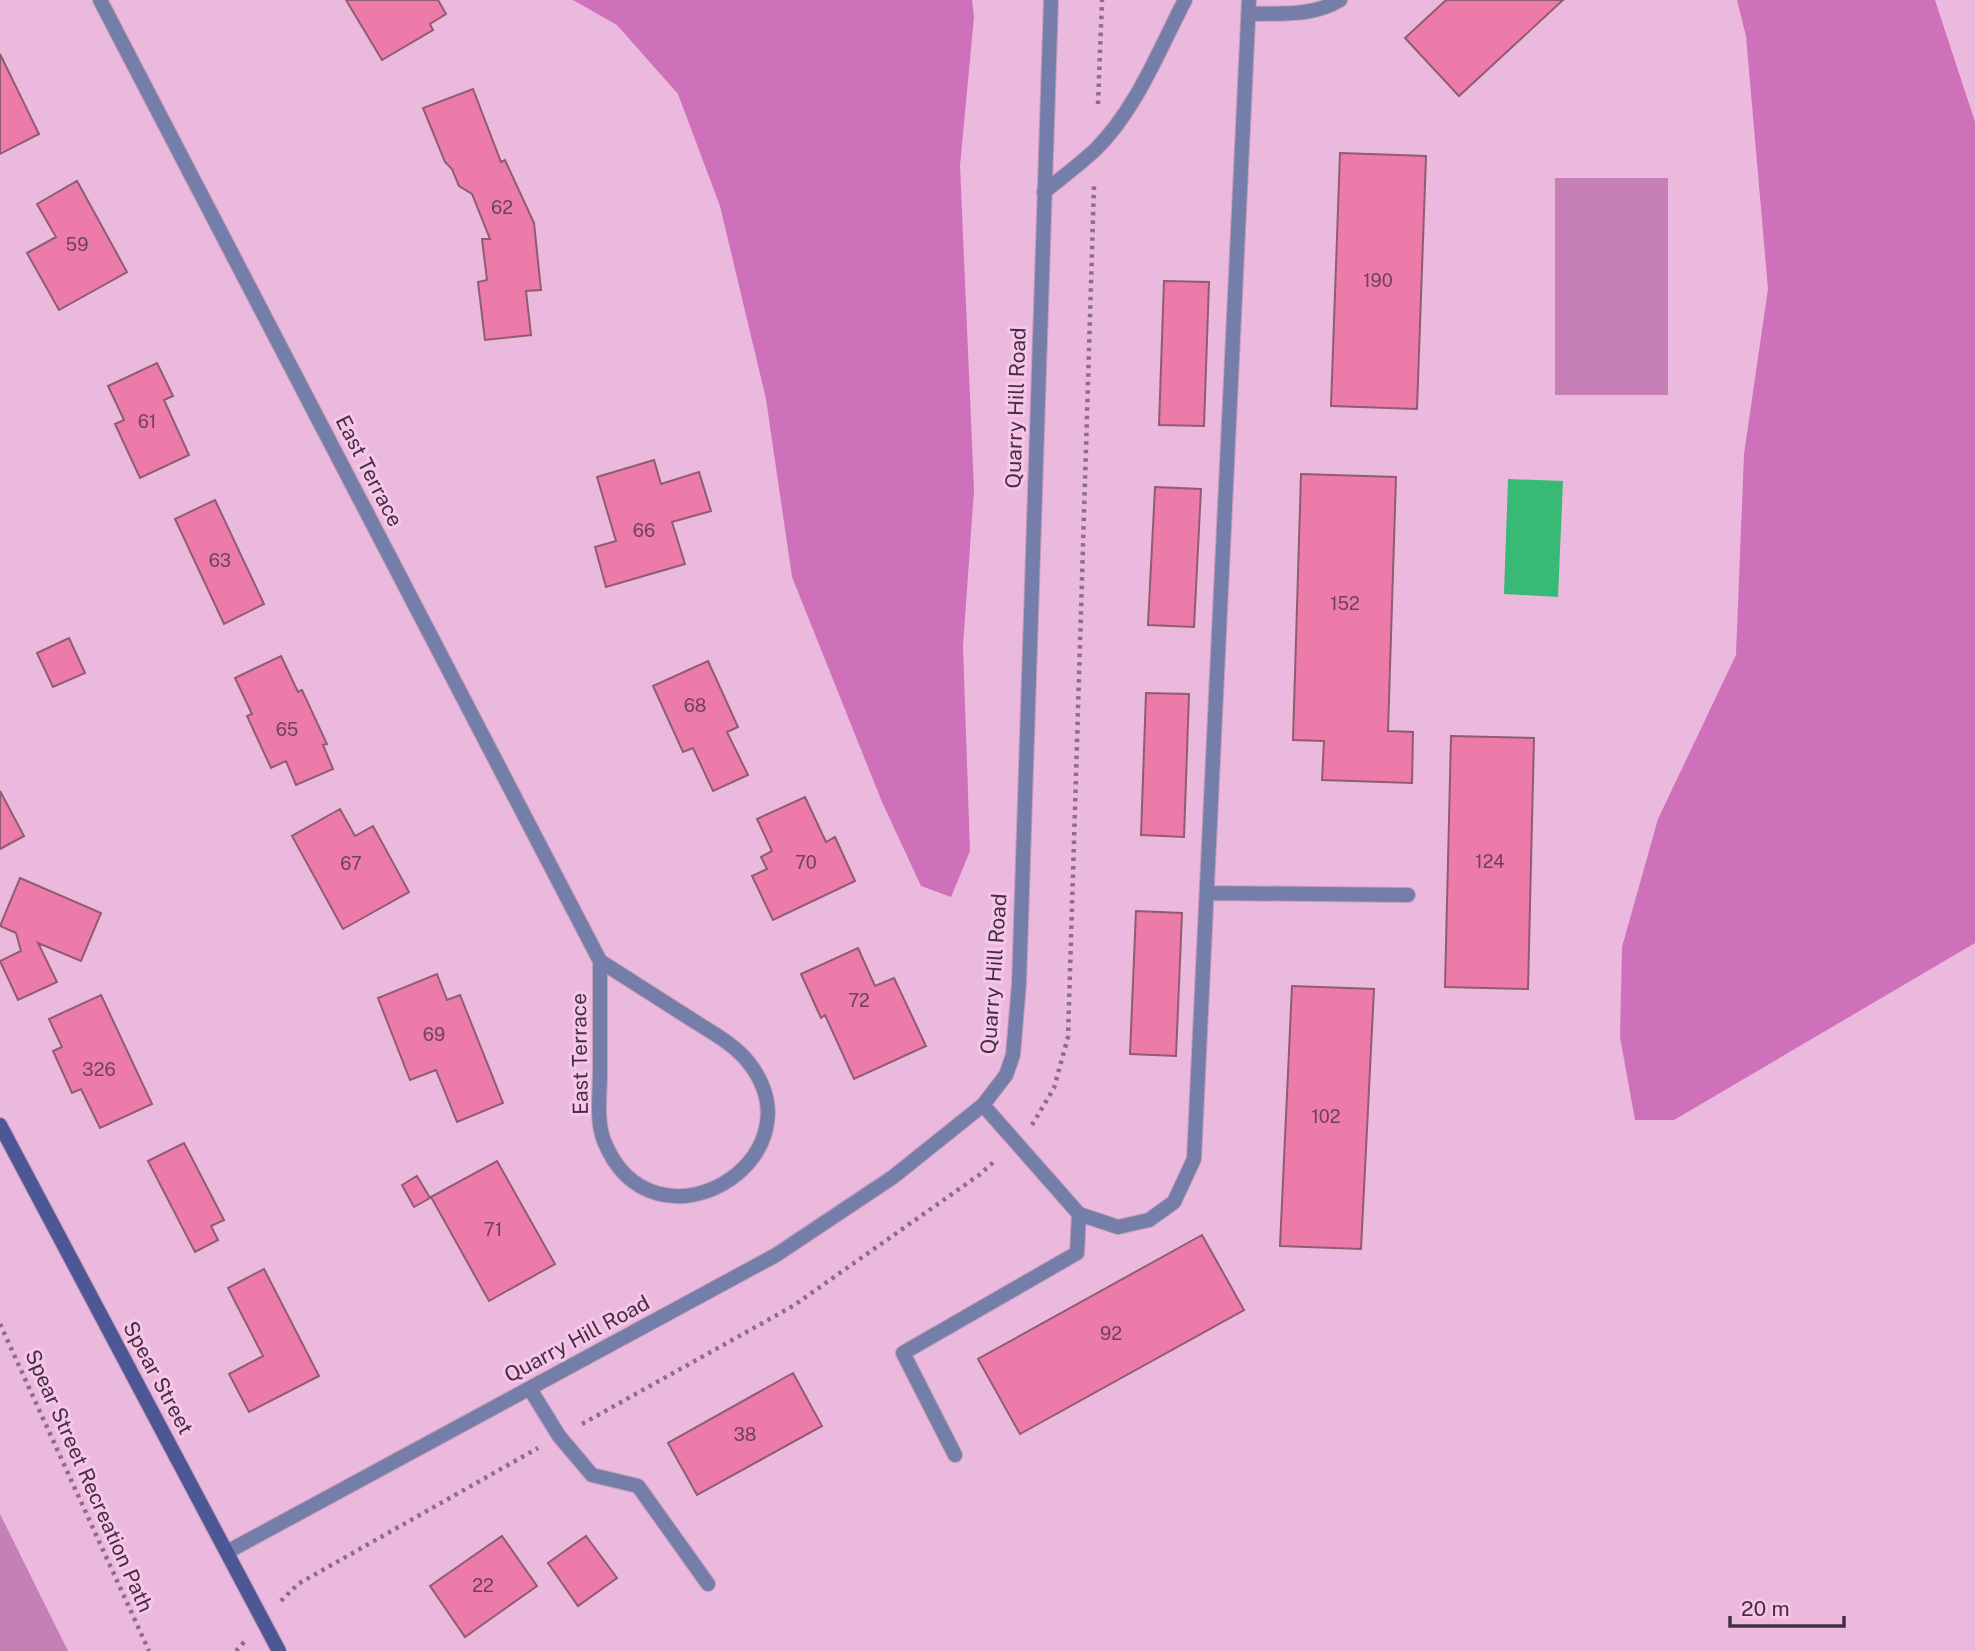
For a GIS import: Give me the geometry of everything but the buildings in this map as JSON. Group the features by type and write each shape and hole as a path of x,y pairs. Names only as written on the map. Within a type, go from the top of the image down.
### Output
{"main road":[{"name":"Spear Street","path":"0,1125 279,1651"}],"street":[{"name":"East Terrace","path":"100,0 600,961 600,1111 604,1139 617,1165 636,1183 660,1194 686,1197 712,1191 735,1179 752,1160 763,1136 766,1111 761,1085 749,1062 727,1042 600,961"},
{"name":"Quarry Hill Road","path":"227,1552 776,1255 893,1177 984,1105 1006,1076 1016,1024 1051,0"},
{"path":"1044,192 1096,149 1133,101 1185,0"},
{"path":"984,1105 1079,1214 1118,1227 1149,1220 1174,1202 1194,1159 1249,7 1309,12 1340,0"},
{"path":"1208,892 1408,894"},
{"path":"955,1455 903,1353 1077,1253 1079,1214"},
{"path":"530,1389 559,1436 592,1475 638,1486 708,1584"}],"path":[{"path":"236,1651 299,1584 793,1306 979,1175 1033,1124 1054,1088 1068,1037 1102,0"},
{"name":"Spear Street Recreation Path","path":"0,1324 149,1651"}],"shaded area":[{"path":"573,0 972,0 974,17 960,166 974,490 963,646 970,851 951,897 921,886 882,802 792,577 766,399 720,206 678,94 617,25"},
{"path":"1737,0 1935,0 1975,122 1975,943 1674,1120 1635,1120 1620,1037 1622,947 1658,819 1736,655 1744,454 1768,289 1746,36"},
{"path":"1555,178 1668,178 1668,395 1555,395"},
{"path":"1508,479 1563,481 1558,597 1504,594"},
{"path":"0,1514 68,1651 0,1651"}]}
